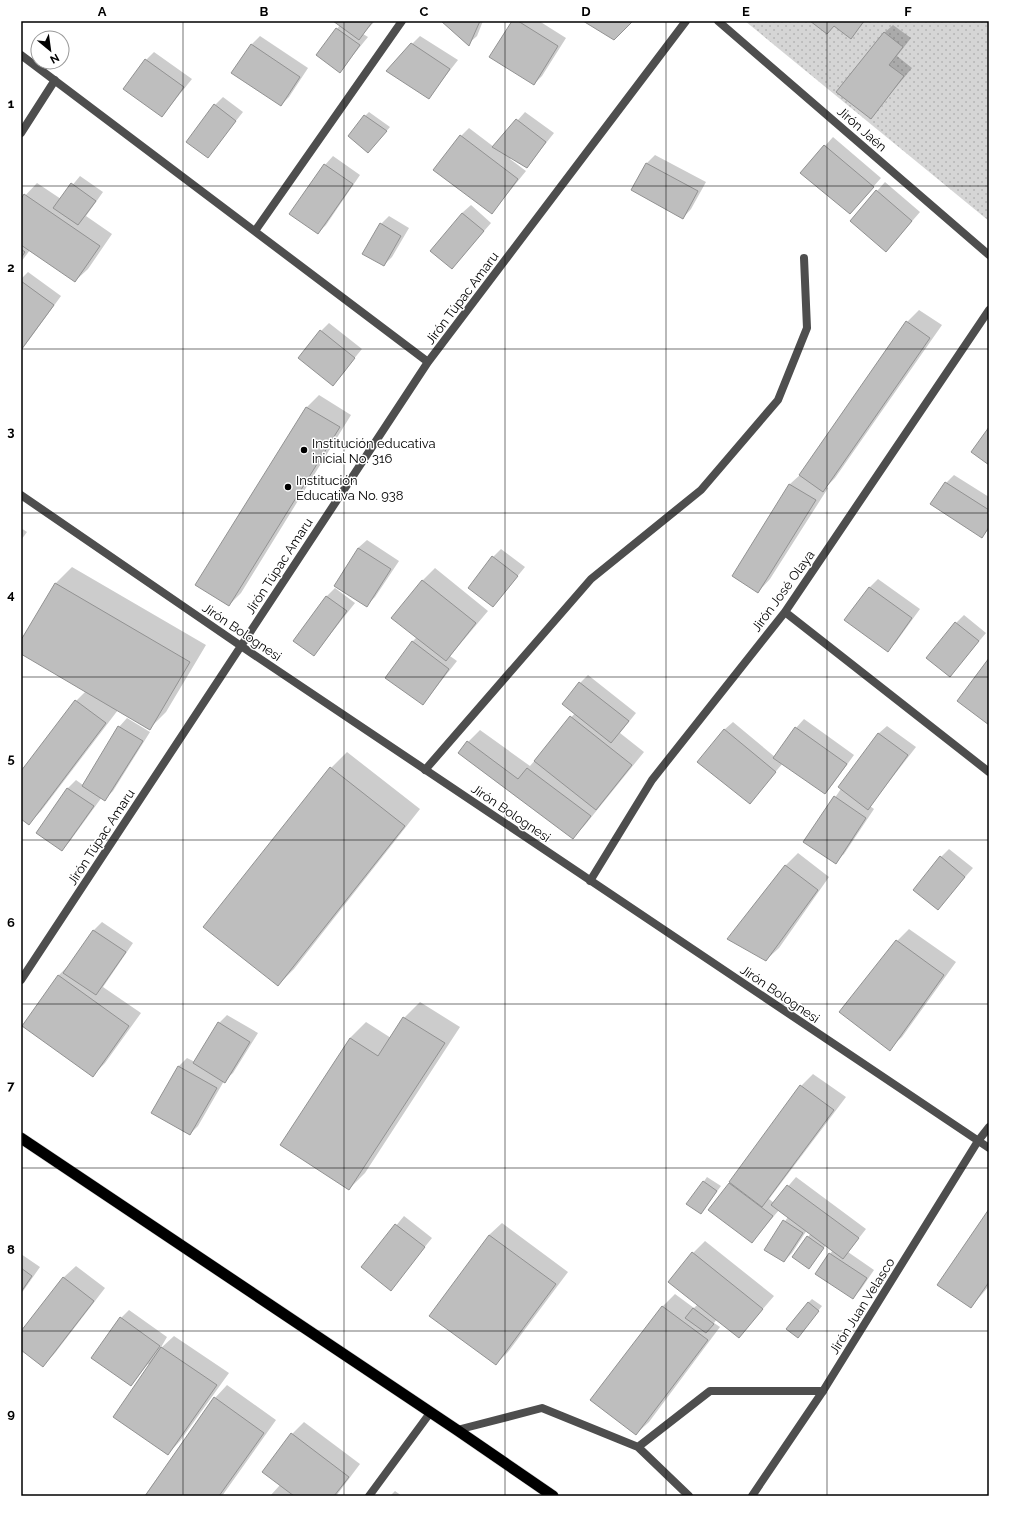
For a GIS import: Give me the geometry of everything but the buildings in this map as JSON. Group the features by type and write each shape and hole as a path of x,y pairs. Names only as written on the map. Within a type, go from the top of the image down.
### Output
{"highway":[{"path":"21,1138 553,1496"}],"street":[{"path":"255,231 402,21"},
{"name":"Jirón Túpac Amaru","path":"21,980 428,362 686,21"},
{"name":"Jirón Jaén","path":"718,21 989,255"},
{"path":"21,55 428,362"},
{"path":"21,133 55,80"},
{"path":"424,770 591,579 700,490 778,400 807,328 804,258"},
{"name":"Jirón José Olaya","path":"590,881 652,780 785,612 989,310"},
{"name":"Jirón Bolognesi","path":"21,495 240,646 989,1148"},
{"path":"785,612 989,772"},
{"name":"Jirón Juan Velasco","path":"752,1496 823,1391 978,1141 989,1127"},
{"path":"638,1446 710,1391 823,1391"},
{"path":"457,1430 542,1408 638,1446 689,1496"},
{"path":"368,1496 430,1413"}],"shaded area":[{"path":"745,21 989,21 989,221"}],"place":[{"name":"Institución educativa inicial No. 316","path":"304,450"},
{"name":"Institución Educativa No. 938","path":"288,487"}]}
